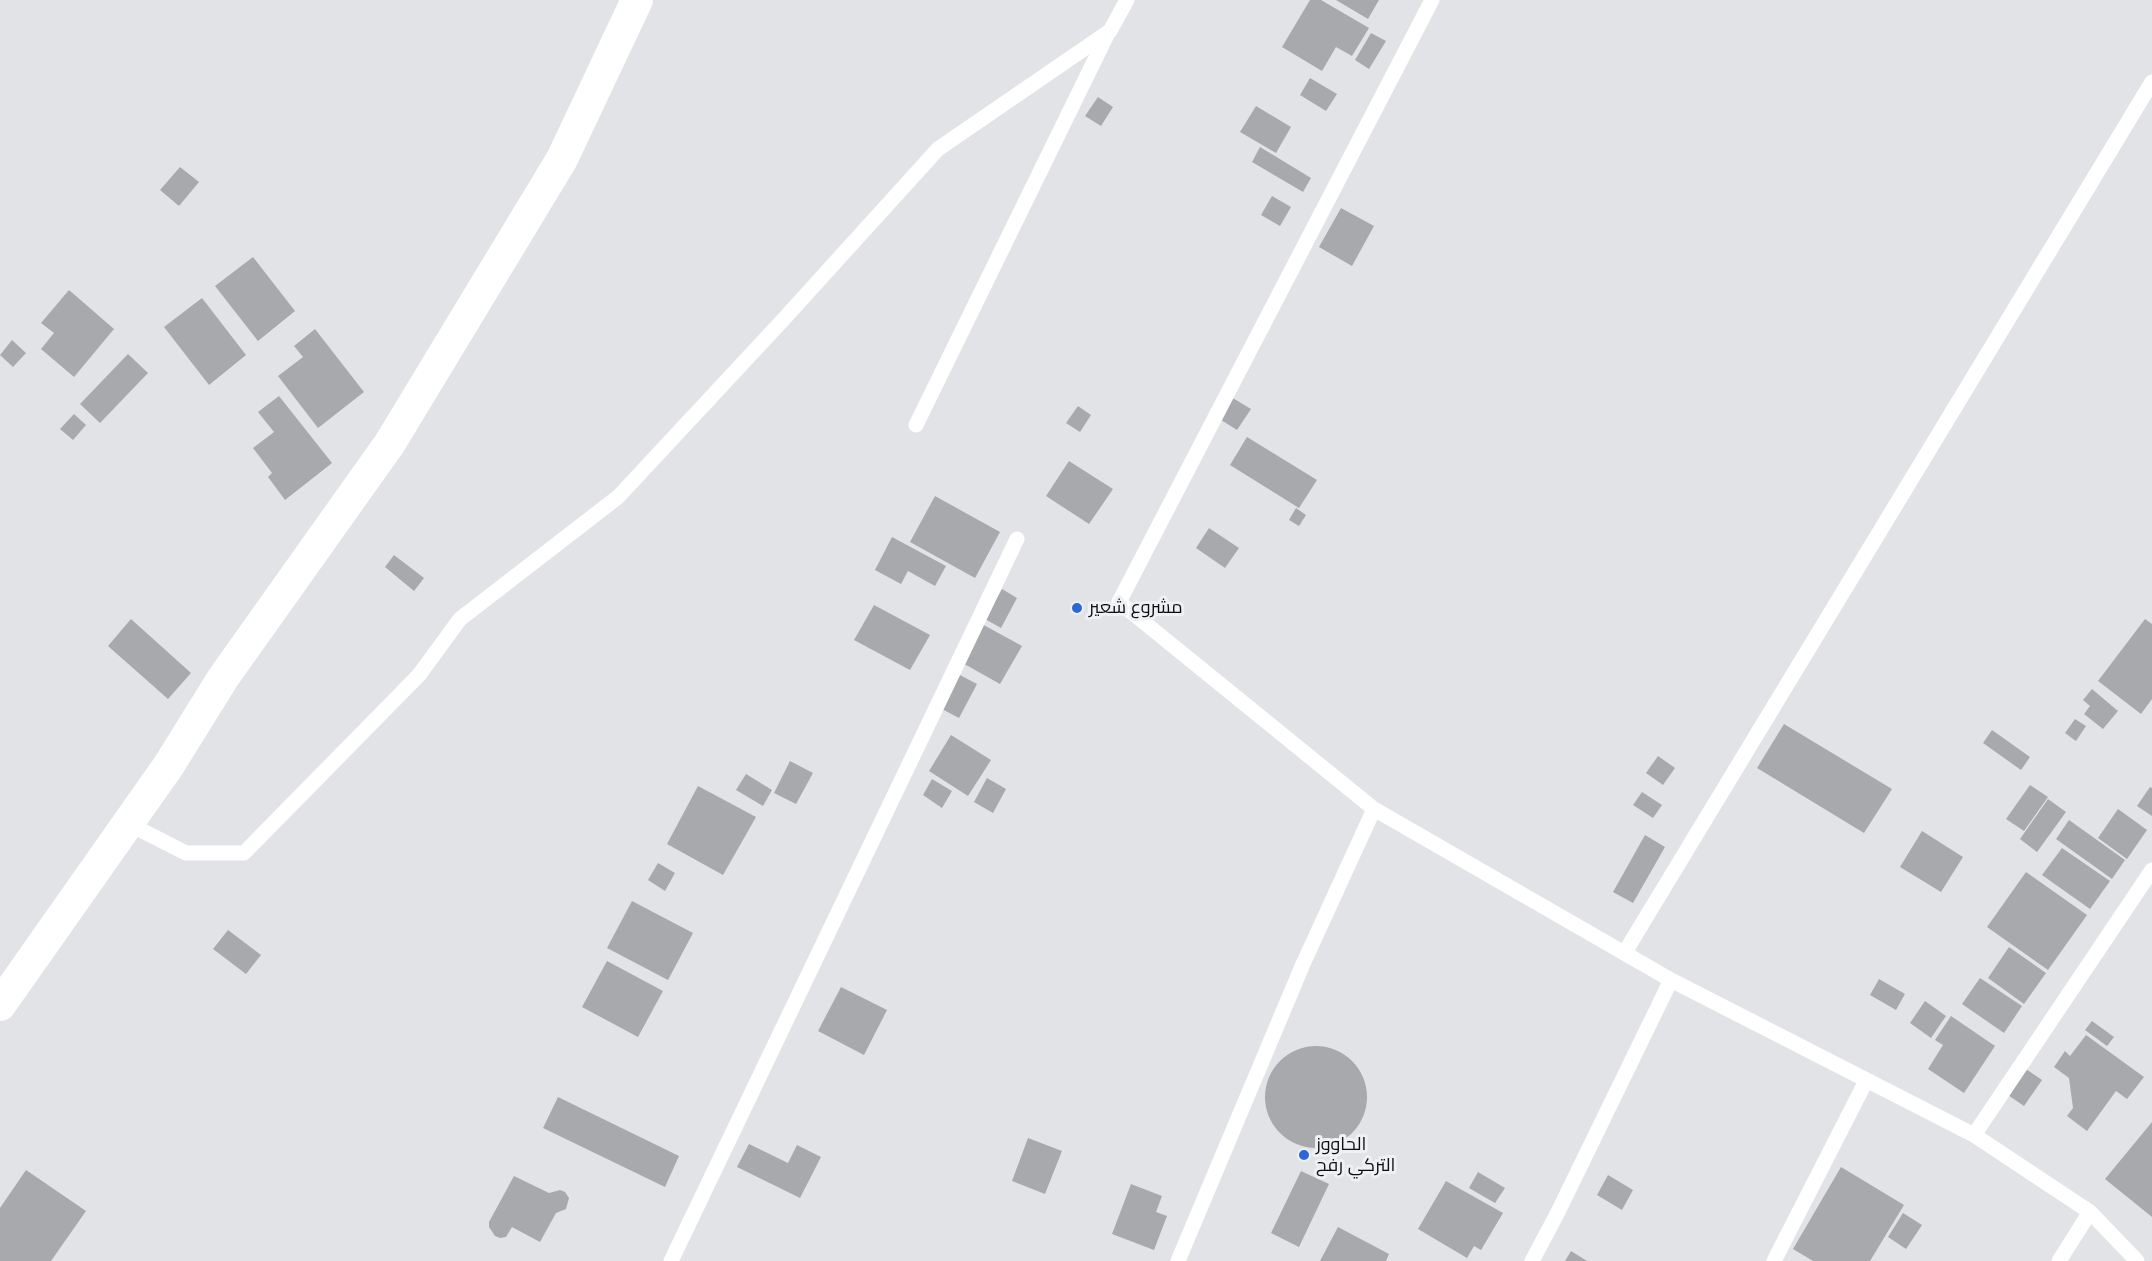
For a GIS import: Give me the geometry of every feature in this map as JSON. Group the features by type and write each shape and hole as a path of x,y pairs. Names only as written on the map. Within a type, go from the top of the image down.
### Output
{"street":[{"path":"0,1005 169,765 223,678 390,443 562,159 637,0"}],"lane":[{"path":"916,425 1126,0"},
{"path":"1432,0 1179,491 1119,602 1374,809 1671,980 1974,1135 2090,1212 2137,1261"},
{"path":"127,823 186,853 244,853 419,675 460,619 618,497 938,149 1110,31"},
{"path":"1625,952 2152,82"},
{"path":"671,1261 1017,539"},
{"path":"1178,1261 1303,964 1374,809"},
{"path":"1974,1135 2152,870"},
{"path":"1532,1261 1671,980"},
{"path":"1774,1261 1866,1081"},
{"path":"2059,1261 2090,1212"}],"building":[{"path":"1310,0 1321,0 1369,28 1352,56 1336,47 1322,71 1282,47"},
{"path":"1336,0 1379,0 1368,19"},
{"path":"1371,33 1386,41 1369,69 1355,60"},
{"path":"1310,78 1337,94 1326,111 1300,95"},
{"path":"1098,97 1113,107 1101,126 1085,116"},
{"path":"1256,106 1291,127 1276,153 1240,132"},
{"path":"1260,147 1311,178 1303,192 1252,162"},
{"path":"180,167 199,182 179,206 160,190"},
{"path":"1272,196 1291,207 1280,226 1261,215"},
{"path":"1341,208 1374,226 1352,266 1319,247"},
{"path":"253,257 295,311 258,341 215,286"},
{"path":"69,290 114,329 74,377 41,349 54,333 41,323"},
{"path":"202,298 246,355 209,385 164,327"},
{"path":"315,329 364,392 318,428 278,376 303,357 294,346"},
{"path":"12,340 26,353 13,367 0,355"},
{"path":"128,354 148,373 100,423 80,404"},
{"path":"279,396 332,463 285,500 268,477 272,473 253,448 274,432 258,412"},
{"path":"1231,397 1251,409 1237,430 1218,418"},
{"path":"1078,406 1091,415 1080,432 1066,423"},
{"path":"74,414 86,425 73,440 60,429"},
{"path":"1247,437 1317,480 1299,508 1230,465"},
{"path":"1069,461 1113,489 1089,524 1046,496"},
{"path":"935,496 1000,532 975,578 910,542"},
{"path":"1296,508 1306,515 1299,526 1289,520"},
{"path":"1209,528 1239,548 1225,568 1196,548"},
{"path":"892,537 946,566 935,586 908,571 901,584 875,570"},
{"path":"394,555 424,578 414,591 385,567"},
{"path":"1002,589 1017,598 1001,628 985,619"},
{"path":"874,605 930,635 910,670 854,640"},
{"path":"131,619 191,673 168,699 108,646"},
{"path":"2145,619 2152,624 2152,699 2141,714 2098,681"},
{"path":"980,623 1022,646 1000,684 959,661"},
{"path":"958,674 977,684 959,718 940,708"},
{"path":"2092,689 2118,711 2103,729 2084,714 2090,706 2083,700"},
{"path":"2075,719 2086,726 2076,741 2065,733"},
{"path":"1784,724 1892,789 1864,833 1757,768"},
{"path":"1992,730 2030,757 2021,770 1983,743"},
{"path":"951,735 991,760 968,796 929,771"},
{"path":"1658,756 1675,768 1663,785 1646,773"},
{"path":"790,761 813,773 796,804 774,793"},
{"path":"746,774 772,790 763,806 736,790"},
{"path":"987,778 1006,789 993,813 974,802"},
{"path":"932,779 952,791 942,808 923,795"},
{"path":"2030,785 2048,797 2024,831 2006,819"},
{"path":"698,786 756,817 723,875 667,844"},
{"path":"2150,787 2152,788 2152,816 2137,806"},
{"path":"1642,792 1662,805 1653,818 1633,805"},
{"path":"2048,799 2066,812 2037,852 2020,839"},
{"path":"2118,809 2147,830 2127,859 2098,838"},
{"path":"2069,820 2125,860 2112,879 2056,839"},
{"path":"1922,831 1963,857 1941,892 1900,867"},
{"path":"1645,835 1665,847 1633,903 1613,892"},
{"path":"2062,848 2110,881 2090,909 2042,875"},
{"path":"658,863 675,873 665,891 648,880"},
{"path":"2026,872 2087,915 2048,970 1987,927"},
{"path":"632,901 693,933 668,980 607,948"},
{"path":"228,930 261,955 246,974 213,949"},
{"path":"2009,947 2046,973 2024,1004 1988,978"},
{"path":"607,961 663,991 638,1037 582,1007"},
{"path":"1980,978 2022,1006 2004,1033 1962,1004"},
{"path":"1879,979 1905,994 1896,1010 1870,995"},
{"path":"841,987 887,1010 864,1055 818,1031"},
{"path":"1925,1001 1946,1016 1931,1038 1910,1023"},
{"path":"1951,1016 1995,1046 1964,1093 1928,1069 1943,1045 1935,1040"},
{"path":"2092,1021 2114,1037 2107,1046 2085,1030"},
{"path":"2086,1035 2144,1077 2127,1099 2116,1091 2087,1131 2067,1116 2073,1108 2069,1078 2054,1067 2065,1051 2070,1056"},
{"path":"1316,1046 1336,1049 1345,1054 1359,1068 1364,1077 1367,1097 1364,1117 1359,1126 1345,1140 1336,1145 1316,1148 1296,1145 1287,1140 1273,1126 1268,1117 1265,1097 1268,1077 1273,1068 1287,1054 1296,1049"},
{"path":"2023,1067 2042,1080 2024,1106 2005,1093"},
{"path":"558,1097 679,1156 665,1187 543,1128"},
{"path":"2152,1122 2152,1217 2105,1179"},
{"path":"1028,1138 1062,1151 1045,1194 1012,1181"},
{"path":"749,1144 788,1163 797,1145 821,1157 800,1198 737,1167"},
{"path":"1841,1167 1904,1205 1870,1261 1813,1261 1793,1249"},
{"path":"26,1170 86,1211 51,1261 0,1261 0,1208"},
{"path":"1301,1171 1329,1184 1299,1247 1271,1233"},
{"path":"1478,1172 1505,1188 1495,1203 1469,1188"},
{"path":"1608,1175 1633,1190 1622,1210 1597,1195"},
{"path":"514,1176 549,1193 560,1190 565,1192 569,1198 566,1209 556,1213 540,1242 512,1227 506,1237 500,1238 495,1236 489,1227 489,1222"},
{"path":"1446,1181 1503,1213 1481,1250 1474,1246 1467,1258 1418,1229"},
{"path":"1131,1184 1162,1196 1156,1212 1167,1216 1154,1250 1112,1234"},
{"path":"1903,1213 1922,1225 1906,1249 1888,1237"},
{"path":"1338,1227 1389,1254 1386,1261 1320,1261"},
{"path":"1571,1251 1587,1261 1565,1261"}],"place":[{"name":"مشروع شعير","path":"1077,608"},
{"name":"الحاووز التركي رفح","path":"1304,1155"}]}
